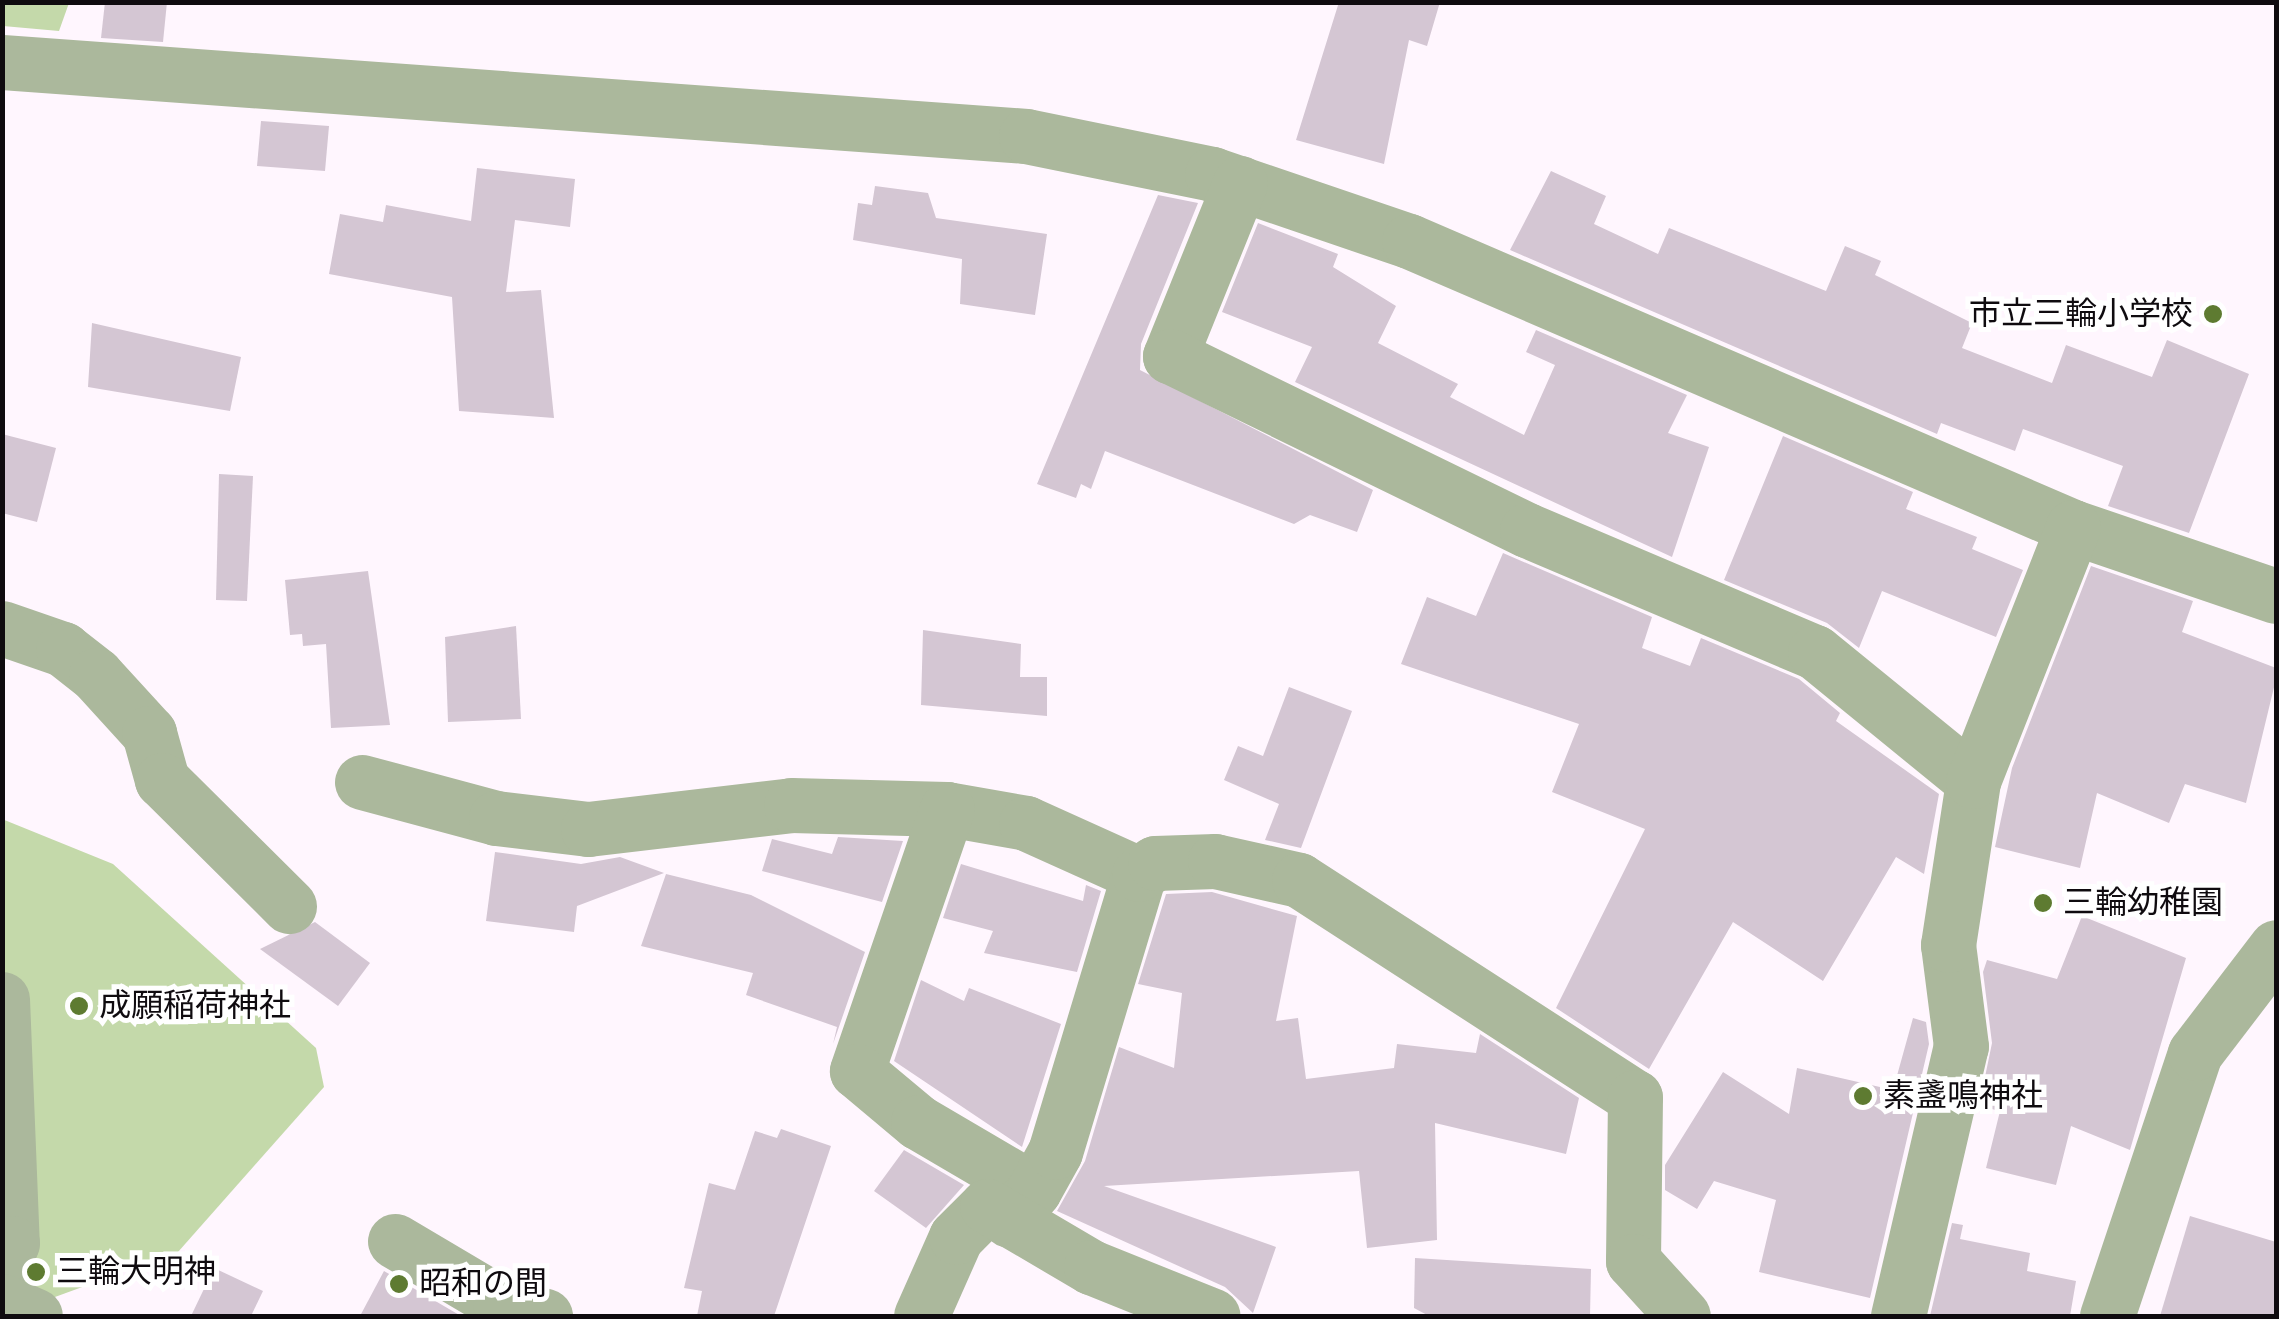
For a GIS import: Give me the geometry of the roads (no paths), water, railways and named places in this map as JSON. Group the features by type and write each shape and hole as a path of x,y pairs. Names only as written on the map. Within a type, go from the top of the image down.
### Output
{"street":[{"path":"2,62 1026,136 1240,183 1409,242 2072,528 2276,596"},
{"path":"1240,183 1170,356 1527,530 1815,652 1974,781"},
{"path":"1898,1316 1960,1046 1948,944 1974,781 2072,528"},
{"path":"2,628 63,649 96,675 149,733 162,780 289,906"},
{"path":"362,782 496,818 588,829 792,805 946,809 1026,823 1139,874"},
{"path":"946,809 857,1071 1022,1205 1149,1295 1212,1316"},
{"path":"1022,1205 1056,1152 1139,874 1155,862 1215,861 1299,880 1634,1097 1633,1261 1683,1316"},
{"path":"2107,1316 2195,1053 2276,946"},
{"path":"2,999 12,1242 2,1265"},
{"path":"921,1316 956,1237 987,1206 1022,1205"},
{"path":"394,1241 500,1303 545,1316"},
{"path":"2,1301 35,1316"}],"place":[{"name":"市立三輪小学校","path":"2213,314"},
{"name":"三輪幼稚園","path":"2043,903"},
{"name":"成願稲荷神社","path":"79,1006"},
{"name":"素盞鳴神社","path":"1863,1096"},
{"name":"三輪大明神","path":"36,1272"},
{"name":"昭和の間","path":"399,1284"}]}
